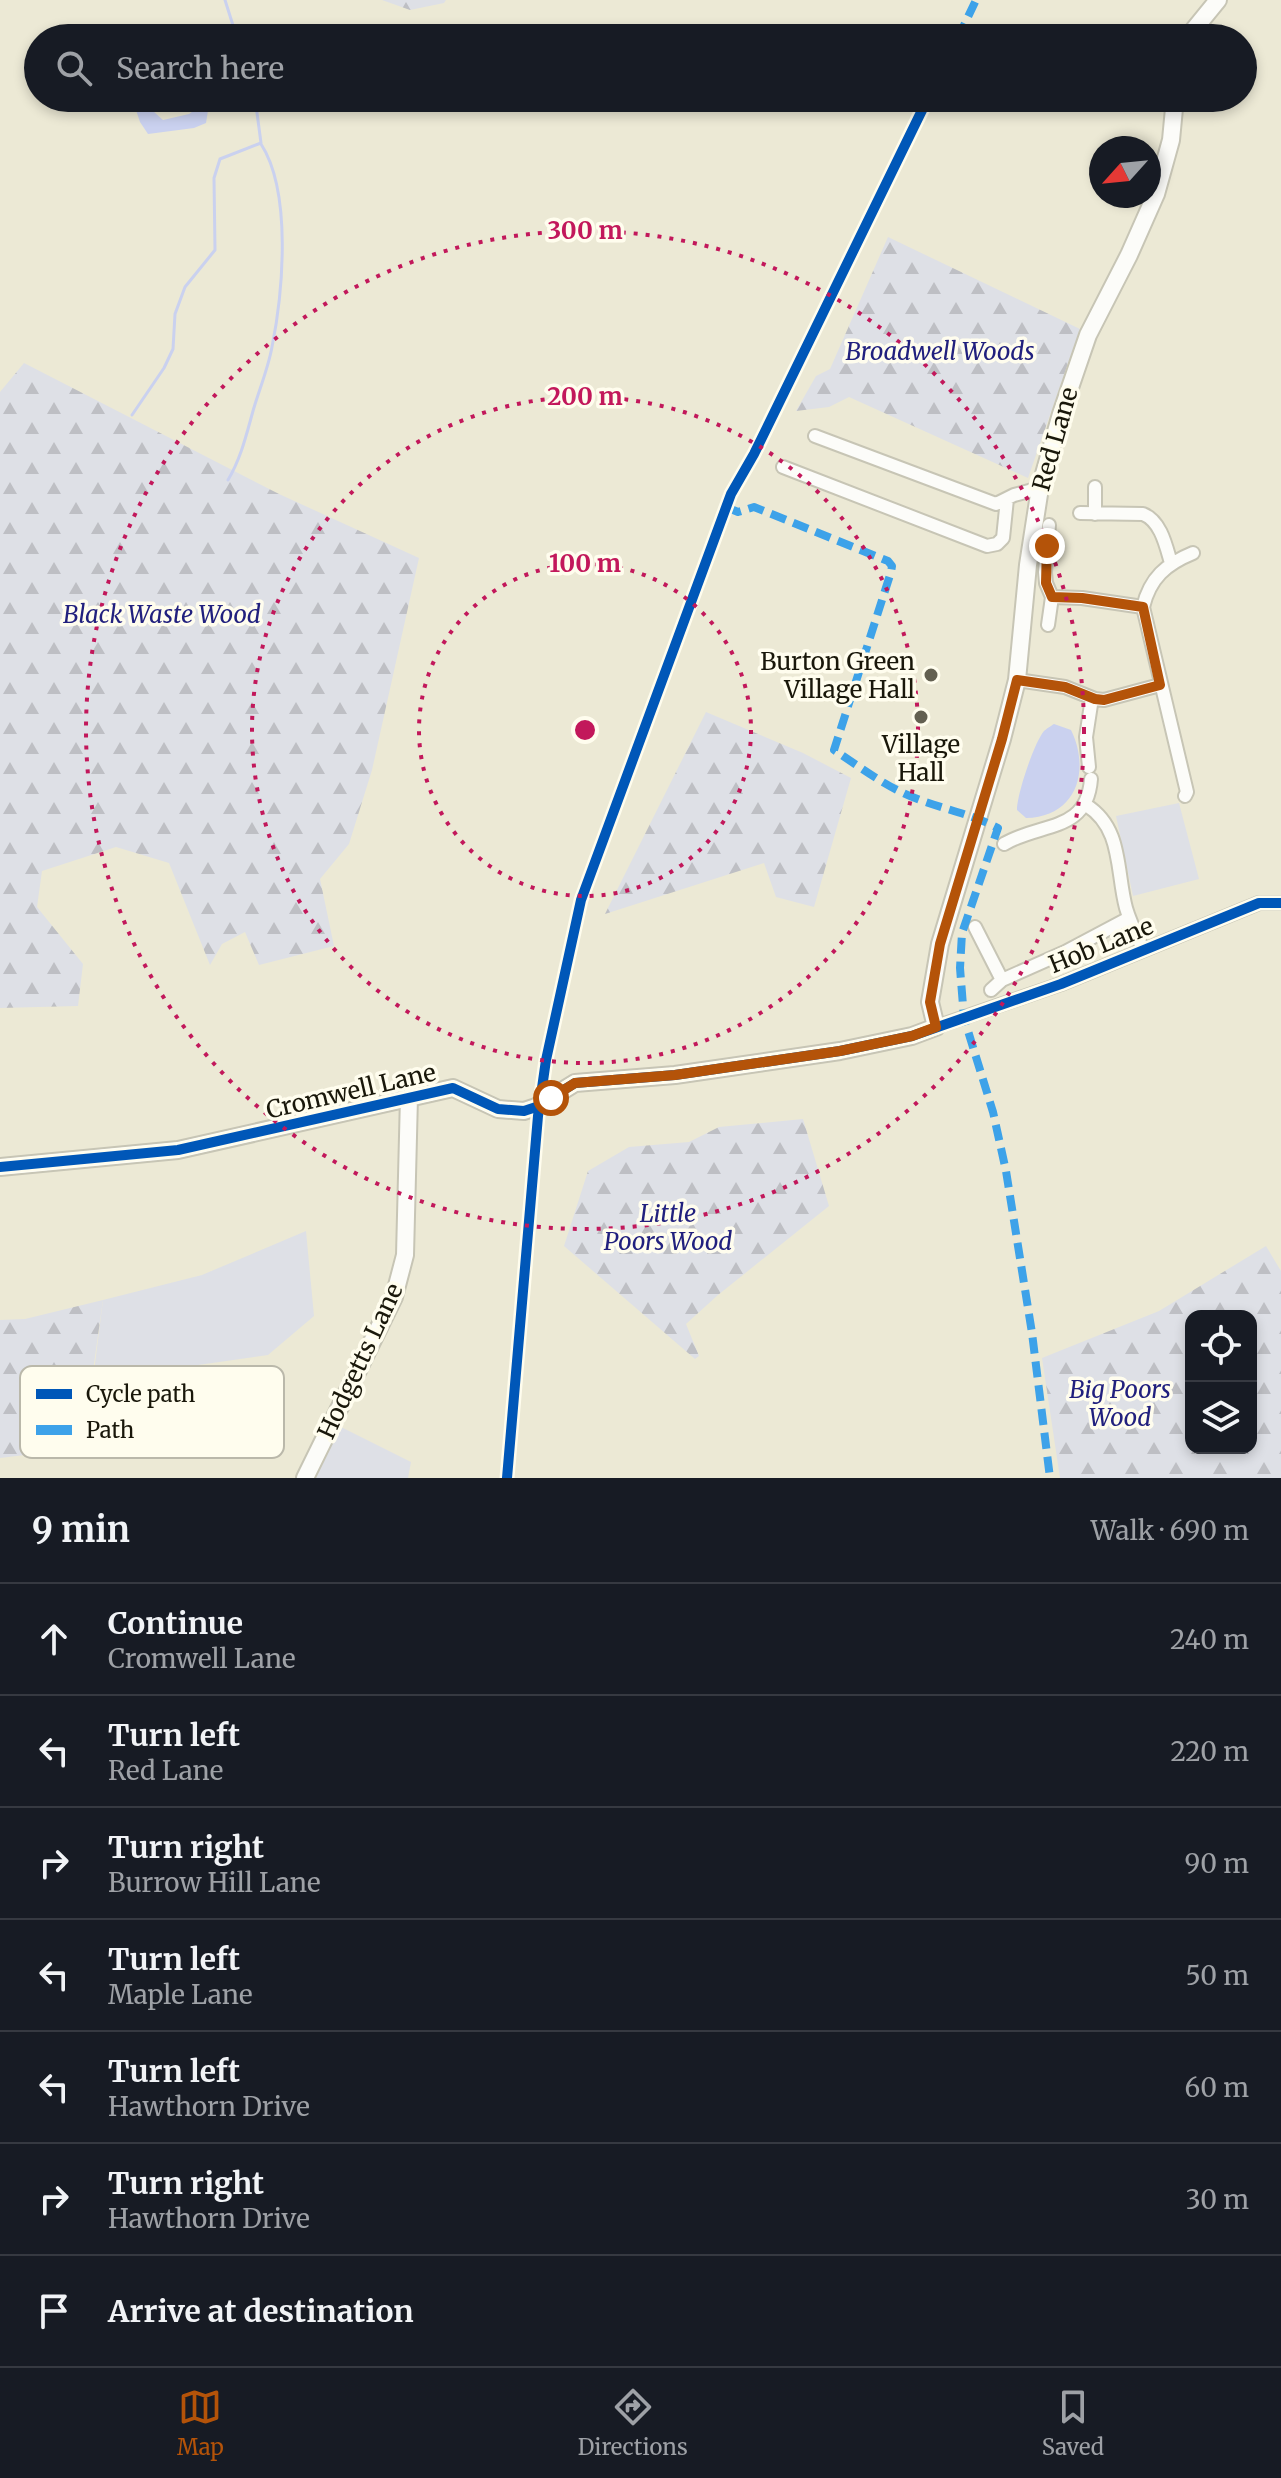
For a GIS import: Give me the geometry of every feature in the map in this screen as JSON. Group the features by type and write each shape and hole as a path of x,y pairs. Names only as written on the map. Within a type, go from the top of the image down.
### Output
{"street":[{"path":"1198,24 1218,0"},
{"name":"Red Lane","path":"936,1027 930,1002 940,944 1017,680 1028,565 1040,488 1064,403 1088,335 1156,194 1171,140 1174,112"},
{"path":"815,436 996,504 1040,488"},
{"path":"783,467 987,546 997,544 1003,538 1007,499"},
{"path":"1095,487 1095,514"},
{"path":"1080,513 1143,514 1151,517 1171,563"},
{"path":"1048,625 1052,597 1045,572 1049,525"},
{"path":"1185,796 1187,792 1143,607 1155,578 1171,563 1193,553"},
{"path":"1052,597 1143,607"},
{"path":"1017,680 1065,687 1104,700 1160,685"},
{"path":"1004,844 1071,819 1086,805 1090,773 1086,737 1092,698"},
{"path":"1086,805 1100,815 1113,837 1129,918 1143,949"},
{"name":"Hob Lane","path":"936,1027 1061,984 1259,903 1281,903"},
{"path":"991,990 1002,980 1065,952 1129,918"},
{"path":"975,927 1002,980"},
{"name":"Cromwell Lane","path":"0,1167 178,1150 453,1088 498,1109 524,1111 568,1086 595,1080 675,1075 840,1051 912,1036 936,1027"},
{"name":"Hodgetts Lane","path":"305,1478 394,1297 405,1255 409,1097"}],"green space":[{"path":"382,0 446,0 410,10"},
{"name":"Broadwell Woods","path":"888,237 1080,329 1028,478 849,397 829,407 796,411 816,376 830,369"},
{"name":"Black Waste Wood","path":"24,363 279,494 419,558 372,770 349,844 320,879 334,946 259,965 245,932 222,944 210,965 169,863 116,847 42,871 37,907 83,964 78,1006 0,1008 0,392"},
{"path":"706,712 803,753 851,778 814,907 776,897 764,863 605,914"},
{"path":"1179,803 1199,879 1133,896 1116,816"},
{"name":"Little Poors Wood","path":"803,1119 829,1206 686,1324 699,1356 695,1359 564,1246 588,1171 629,1147 689,1142 719,1127"},
{"path":"306,1231 314,1316 268,1355 191,1366 95,1366 103,1300 202,1275"},
{"name":"Big Poors Wood","path":"1266,1246 1281,1271 1281,1478 1060,1478 1042,1358 1159,1311"},
{"path":"103,1300 94,1366 20,1366 20,1456 0,1458 0,1320 25,1319"},
{"path":"337,1425 411,1462 408,1478 314,1478"}],"water":[{"path":"137,112 154,112 163,120 192,112 208,112 206,123 194,128 148,134"},
{"path":"1054,724 1071,730 1077,746 1079,776 1075,789 1057,810 1026,818 1017,810 1023,781 1040,737"}],"waterway":[{"path":"225,0 233,24"},
{"path":"132,415 173,349 175,314 185,287 215,250 214,178 220,159 261,143 257,112"},
{"path":"228,480 243,447 268,363 282,271 277,188 271,164 261,144"}],"marked path":[{"path":"965,24 976,0"},
{"path":"726,507 738,512 754,507 888,561 892,566 891,572 834,750 904,793 998,828 962,933 960,968 964,1018 993,1112 1006,1171 1032,1333 1050,1478"}],"cycle path":[{"path":"507,1478 538,1116 546,1060 581,900 731,494 754,454 921,112"},
{"path":"0,1167 178,1150 453,1088 498,1109 524,1111 575,1083 675,1075 840,1051 912,1036 1061,984 1259,903 1281,903"}],"place":[{"name":"Burton Green Village Hall","path":"931,675"},
{"name":"Village Hall","path":"921,717"}],"route":[{"path":"551,1098 575,1083 675,1075 840,1051 912,1036 936,1027 930,1002 940,944 1017,680 1065,687 1104,700 1160,685 1143,607 1068,596 1052,597 1046,583 1047,546"}]}
